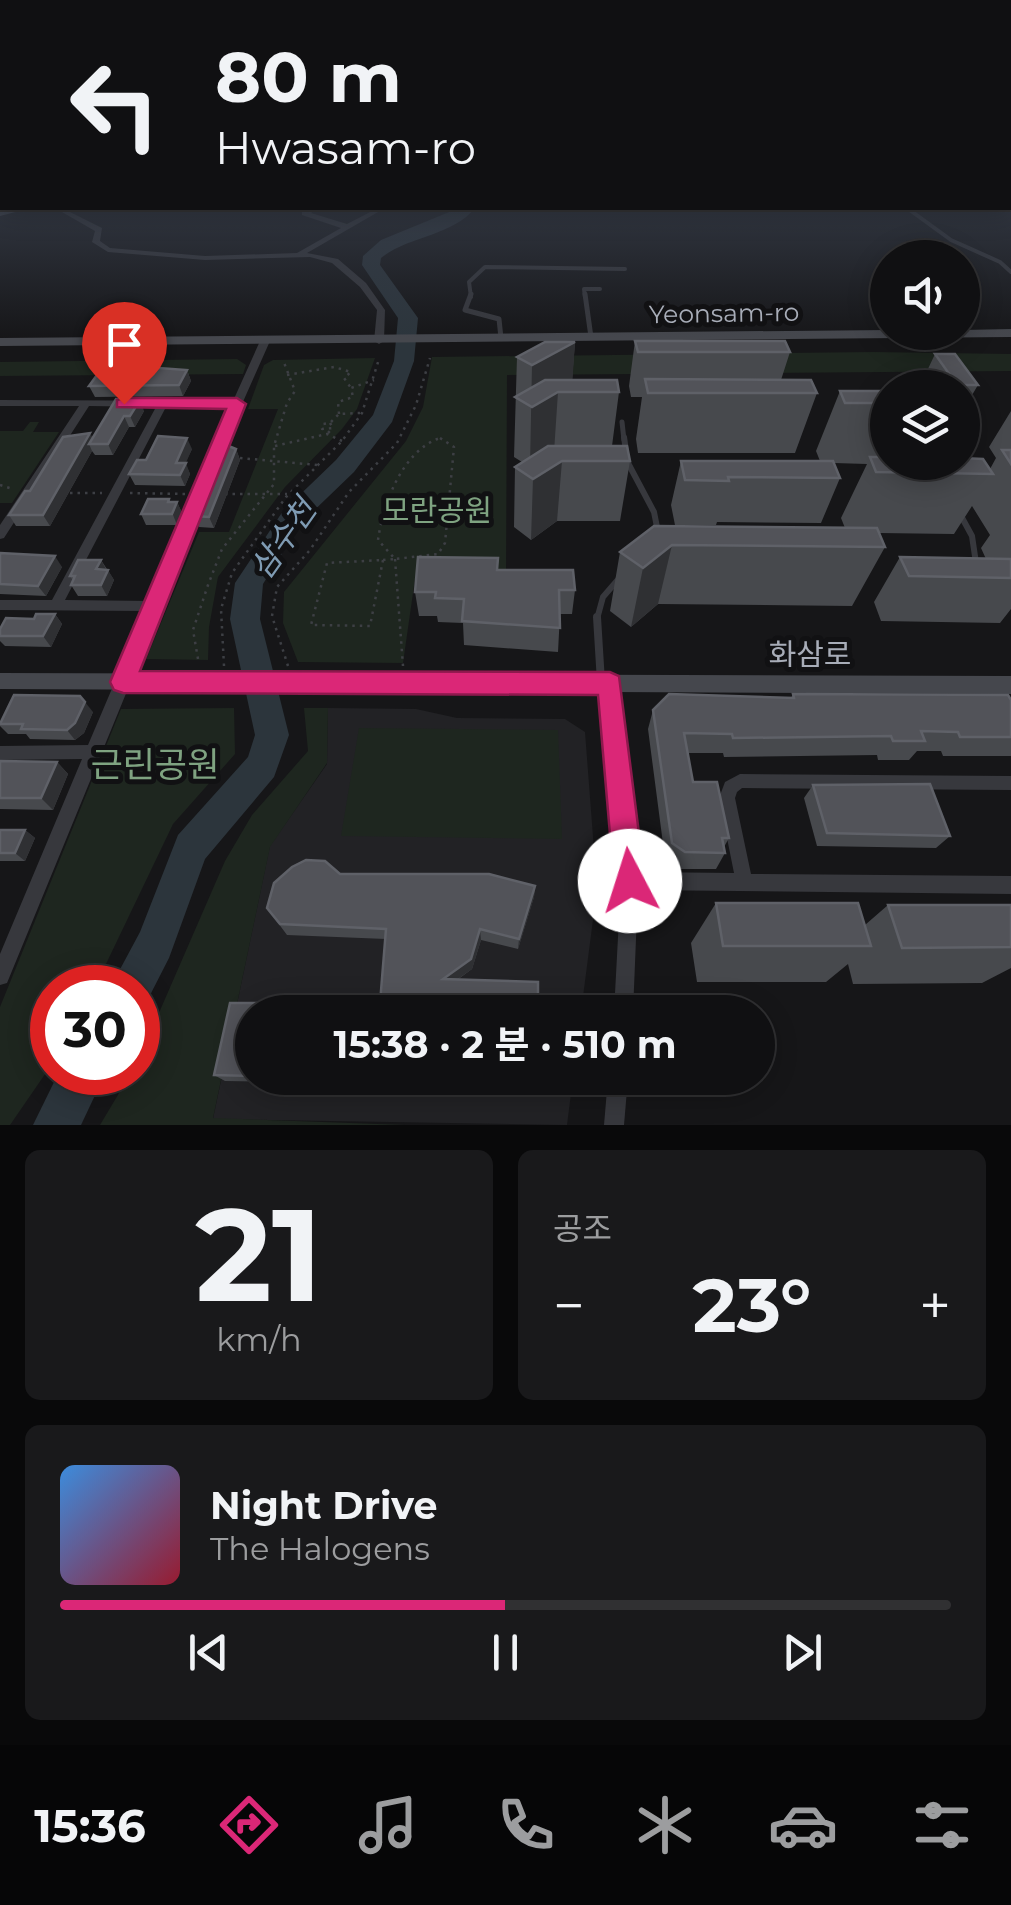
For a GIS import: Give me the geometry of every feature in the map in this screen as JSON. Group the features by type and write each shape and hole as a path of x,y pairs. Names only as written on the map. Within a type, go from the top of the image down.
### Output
{"main road":[{"name":"Yeonsam-ro","path":"383,341 1011,333"},
{"path":"0,342 383,341"},
{"name":"화삼로","path":"0,682 1001,689"}],"street":[{"path":"98,234 96,242 108,250 205,258 298,254 335,261 362,285 381,310 383,341"},
{"path":"298,254 336,234"},
{"path":"0,976 265,341"},
{"path":"0,418 6,403 237,404"},
{"path":"0,535 86,404"},
{"path":"55,606 162,404"},
{"path":"0,605 155,606"},
{"path":"606,684 630,881 624,995"},
{"path":"0,752 93,752"},
{"path":"744,882 727,798 730,787 740,781 1011,783"},
{"path":"630,881 1011,885"},
{"path":"614,1125 617,1095"}],"lane":[{"path":"942,234 1000,262 1011,272"},
{"path":"502,339 498,319 465,310 471,298 469,282 484,268 625,268"},
{"path":"591,337 584,289 600,289"},
{"path":"622,422 631,476 655,507 658,519 658,533 652,543"},
{"path":"950,498 972,536 972,555 980,570"},
{"path":"606,684 596,619 599,600 613,581 632,567"}],"path":[{"path":"293,682 272,616 277,587 310,550 349,492 397,444 416,406 430,358"},
{"path":"198,658 193,630 222,550 274,484 271,459 287,403 295,391 283,360"},
{"path":"225,683 222,609 232,573 288,494 342,442 362,413 379,360"},
{"path":"274,446 300,436 316,438 327,434 339,414 338,402 353,397 344,378 351,372 340,367 286,375"},
{"path":"351,388 376,379"},
{"path":"339,414 362,413"},
{"path":"327,434 342,442"},
{"path":"383,560 370,626 311,625 327,564 395,556 438,554 445,543 454,447 440,438 425,443 382,511 378,540 395,556 404,683"},
{"path":"216,457 318,465"},
{"path":"0,485 28,492"},
{"path":"63,492 288,494"}],"shaded area":[{"path":"328,708 416,709 457,718 565,719 585,732 597,889 583,995 239,995 270,846 327,764"},
{"path":"235,1014 235,1095 571,1095 567,1125 213,1119"}],"green space":[{"name":"모란공원","path":"1011,354 1011,371 507,375 506,580 415,579 403,663 298,662 283,623 284,592 406,441 423,407 432,357"},
{"path":"375,358 357,409 285,487 218,577 208,660 146,659 199,532 229,532 278,409 248,409 264,365 273,360"},
{"path":"237,359 246,365 243,374 0,376 0,362"},
{"path":"30,422 39,422 33,432 59,432 12,503 0,503 0,431 23,431"},
{"name":"근린공원","path":"234,708 235,754 173,824 106,965 30,965 31,1095 10,1125 0,1125 0,1007 121,709"},
{"path":"304,708 328,708 327,763 270,847 239,995 235,995 235,1013 213,1118 405,1125 100,1125 118,1095 160,1095 160,1010 225,861 252,815 308,751"},
{"path":"359,728 558,730 562,839 341,836"}],"building":[{"path":"635,341 785,341 790,352 638,352"},
{"path":"545,342 575,342 532,365 517,357"},
{"path":"935,354 955,354 967,370 946,370"},
{"path":"121,368 187,370 179,385 89,386 97,375 117,375"},
{"path":"645,379 811,380 817,393 648,393"},
{"path":"545,380 617,380 619,392 558,392 532,407 515,397"},
{"path":"840,391 870,391 870,403 845,403"},
{"path":"116,399 140,400 130,416 124,416 108,444 89,444"},
{"path":"90,433 43,515 9,515 25,491 30,491 63,437"},
{"path":"158,436 187,438 176,463 186,463 180,475 129,474 137,460 146,460"},
{"path":"226,445 236,449 209,517 194,516 198,502"},
{"path":"548,446 627,446 630,461 562,461 533,479 515,467"},
{"path":"1002,450 1011,450 1011,464"},
{"path":"980,459 983,459 993,474 980,474"},
{"path":"681,461 833,461 840,478 685,480"},
{"path":"148,499 177,502 172,514 141,514"},
{"path":"654,526 877,528 885,547 672,545 643,568 620,552"},
{"path":"0,553 55,556 38,586 0,584"},
{"path":"418,557 498,558 497,570 573,570 575,590 559,590 560,628 462,621 464,599 435,598 436,592 415,592"},
{"path":"900,557 1011,559 1011,578 909,576"},
{"path":"78,560 101,560 96,569 108,570 101,585 71,585 75,576 70,576"},
{"path":"36,614 55,614 43,636 0,636 6,618 34,619"},
{"path":"669,694 794,698 793,694 1008,695 1011,737 960,737 958,732 921,731 925,741 893,741 891,736 733,738 732,734 684,733 693,782 717,782 729,838 722,838 725,853 685,852 672,843 653,710"},
{"path":"14,695 80,696 85,702 67,730 21,729 23,724 0,724"},
{"path":"0,761 57,762 41,798 0,798"},
{"path":"930,784 950,836 827,833 813,785"},
{"path":"0,830 25,830 15,853 0,853"},
{"path":"306,860 325,861 340,874 489,874 535,886 519,939 480,929 471,959 443,979 538,982 538,995 381,995 386,929 280,924 267,908 274,883"},
{"path":"716,903 858,903 871,946 723,946"},
{"path":"888,905 1011,905 1011,947 902,948"},
{"path":"230,1003 235,1003 235,1076 214,1075"}],"waterway":[{"name":"삼수천","path":"144,965 191,848 262,766 272,735 245,619 249,583 292,517 345,466 384,417 404,361 408,318 371,265 372,256 387,244 414,234"},
{"name":"삼수천","path":"56,1125 72,1095"}],"route":[{"path":"124,404 237,404 123,682 610,684 630,881"}]}
